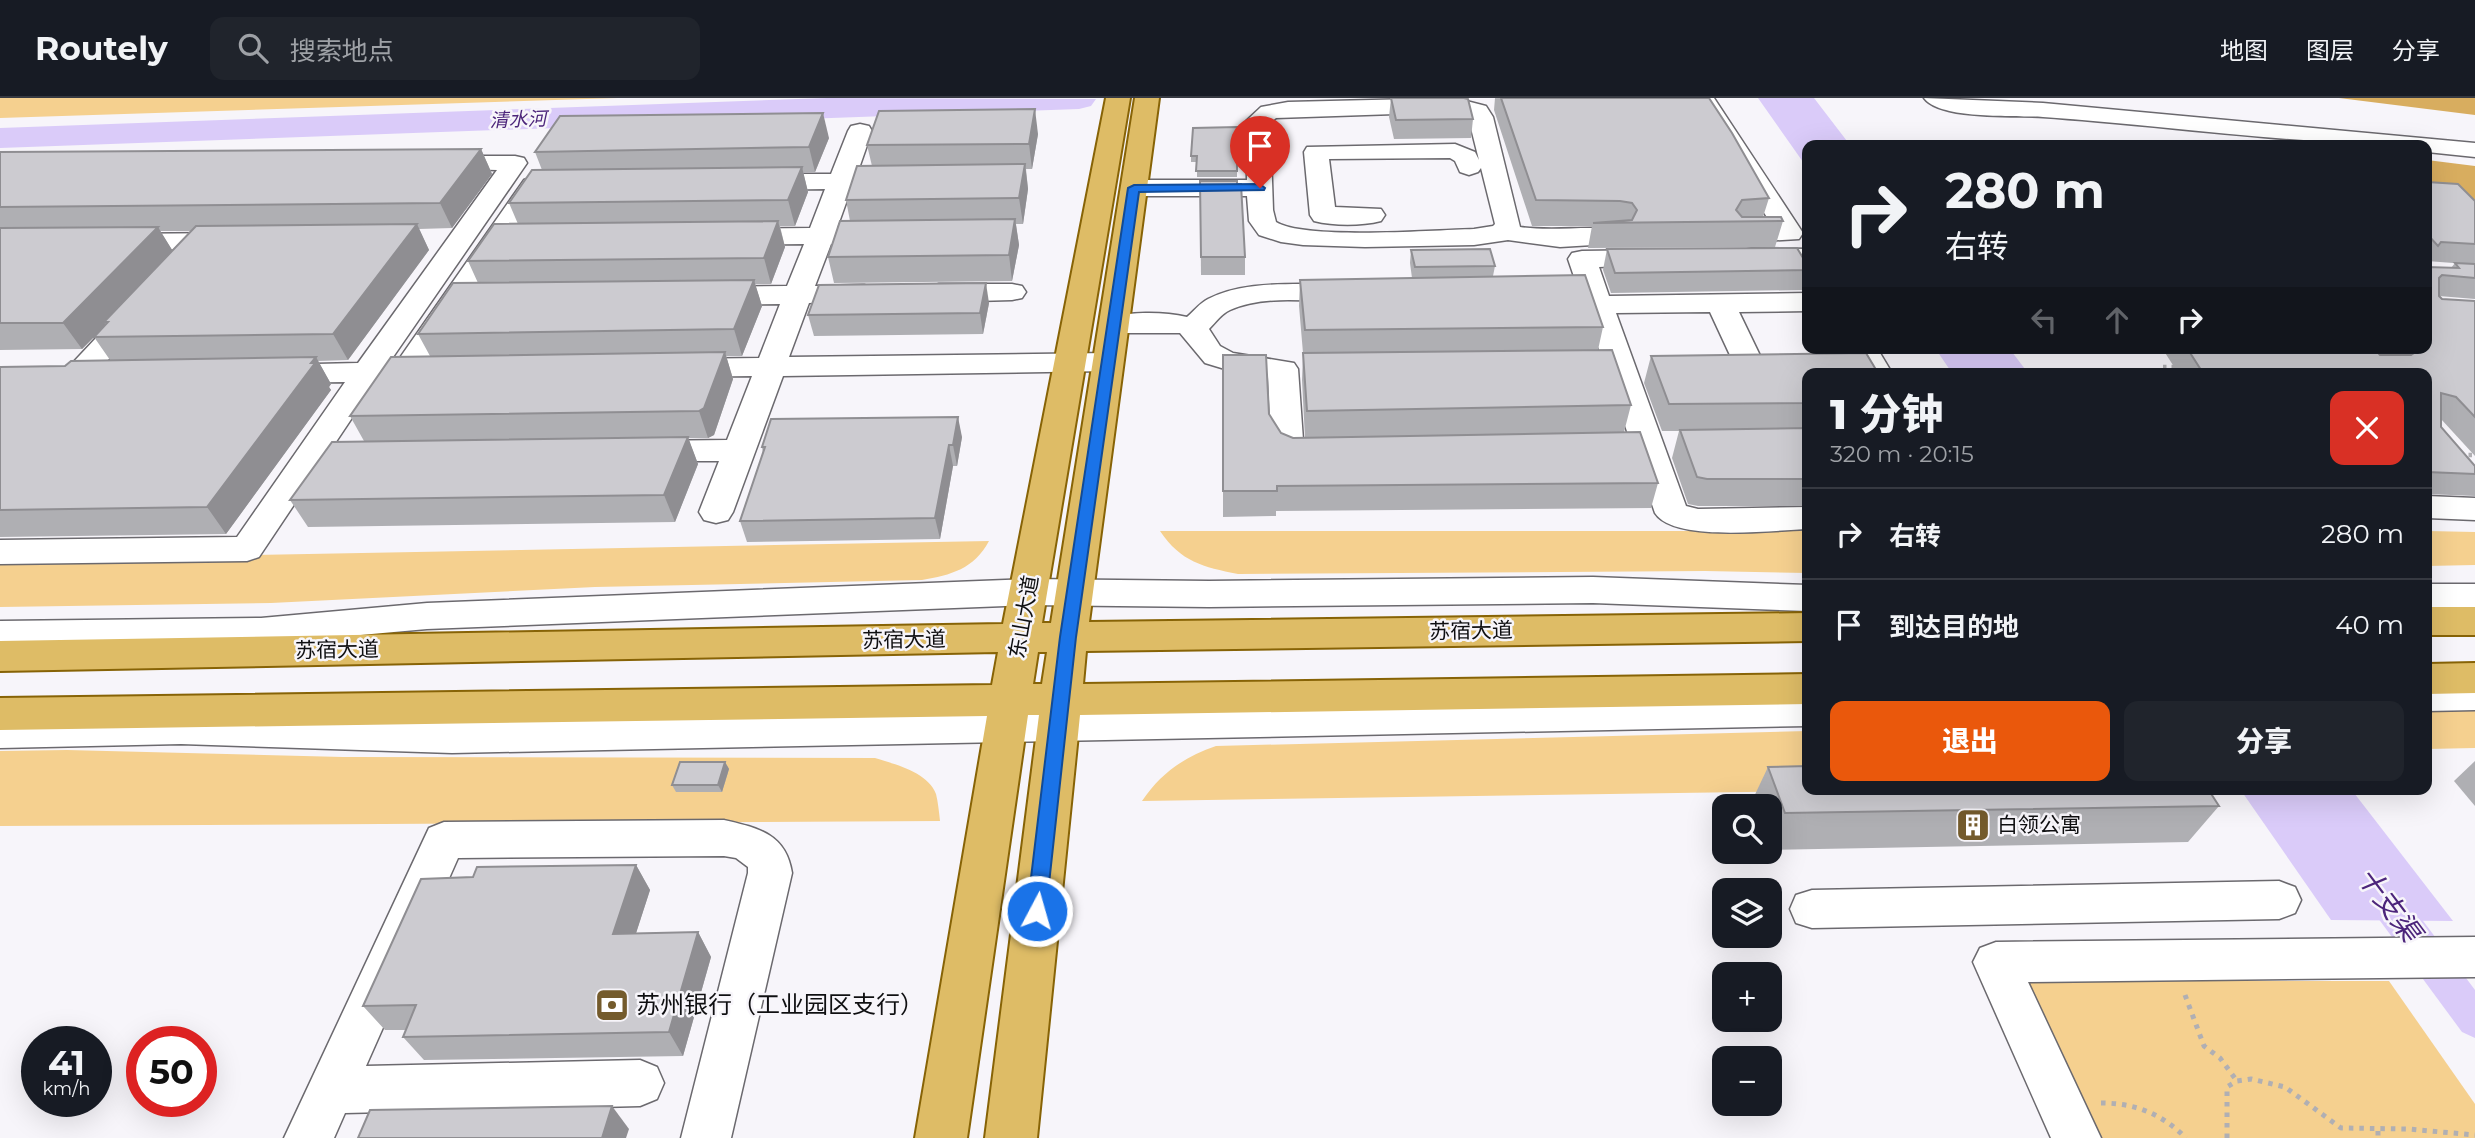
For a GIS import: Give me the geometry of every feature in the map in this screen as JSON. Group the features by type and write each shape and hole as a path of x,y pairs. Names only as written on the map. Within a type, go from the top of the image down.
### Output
{"main road":[{"name":"东山大道","path":"941,1138 1020,638 1118,98"},
{"path":"1011,1138 1068,637 1147,98"},
{"path":"2432,621 2475,621"},
{"name":"苏宿大道","path":"0,656 1802,627"},
{"path":"2432,679 2475,678"},
{"path":"0,714 1008,714 1802,689"}],"lane":[{"path":"1702,98 1790,233 1724,246 1802,256"},
{"path":"1936,98 1950,105 2043,110 2279,138 2321,140"},
{"path":"1469,107 1477,101 1504,100"},
{"path":"1506,222 1497,236 1474,237 1297,239 1267,229 1261,219 1258,121 1269,112 1288,108 1455,104 1469,107 1478,111 1480,117 1481,167 1506,222 1522,236 1671,247 1582,259 1585,294 1620,367 1672,513 1683,518 1802,518"},
{"path":"716,512 860,131"},
{"path":"2432,146 2475,150"},
{"path":"1481,167 1455,151 1317,152 1323,215 1506,222"},
{"path":"0,552 247,549 367,372 448,239 515,163 418,164"},
{"path":"1403,167 1481,167"},
{"path":"734,183 921,181"},
{"path":"446,371 405,372 469,299 497,239 533,185 573,184"},
{"path":"1134,188 1260,188"},
{"path":"713,237 914,235"},
{"path":"497,239 524,238"},
{"path":"118,375 64,376 167,280 203,241"},
{"path":"95,242 257,241"},
{"path":"675,296 1012,292"},
{"path":"1114,324 1192,327 1204,320 1208,311 1220,304 1251,295 1374,293"},
{"path":"1585,294 1720,303 1802,302"},
{"path":"1720,303 1752,368"},
{"path":"1192,327 1198,332 1208,351 1221,359 1245,365 1294,369 1287,444 1293,451 1348,450"},
{"path":"649,368 1108,362"},
{"path":"243,374 367,372"},
{"path":"618,452 740,450"},
{"path":"2432,507 2475,509"},
{"path":"0,635 261,631 427,616 1028,592 1209,594 1592,590 1802,598"},
{"path":"2432,597 2475,597"},
{"path":"2432,696 2475,695"},
{"path":"1059,713 1802,711"},
{"path":"0,733 181,729 452,737 1008,714"},
{"path":"309,1138 444,840 724,838 747,843 758,850 768,858 770,873 706,1138"},
{"path":"1812,909 2279,900"},
{"path":"1989,906 2014,961"},
{"path":"2069,1121 1997,962 2475,957"},
{"path":"330,1090 640,1083"}],"path":[{"path":"2163,367 2189,368"},
{"path":"2452,454 2475,455"},
{"path":"2160,960 2189,1000 2204,1046 2220,1058 2237,1082"},
{"path":"2227,1138 2230,1129 2225,1103 2227,1087 2251,1079 2285,1087 2342,1128 2378,1134 2408,1129 2475,1135"},
{"path":"2069,1121 2118,1102 2152,1113 2175,1126 2186,1138"}],"shaded area":[{"path":"0,98 618,98 0,118"},
{"path":"2339,98 2475,98 2475,115"},
{"path":"2432,161 2475,166 2475,225 2432,204"},
{"path":"1160,531 1802,531 1802,573 1238,574 1194,562"},
{"path":"2432,531 2475,532 2475,565 2432,566"},
{"path":"989,541 976,558 961,569 922,580 595,587 271,603 0,607 0,560"},
{"path":"2432,705 2475,705 2475,748 2432,749"},
{"path":"1802,731 1802,791 1142,801 1174,767 1216,746"},
{"path":"67,750 343,757 875,758 910,770 926,780 936,794 940,821 0,826 0,751"},
{"path":"2026,981 2389,981 2475,1104 2475,1138 2097,1138"}],"water":[{"path":"1758,98 1814,98 1846,140 1802,140 1802,160"},
{"path":"1939,354 2014,354 2024,368 1949,368"},
{"path":"2244,795 2356,795 2453,921 2331,920"}],"building":[{"path":"1391,98 1468,99 1473,119 1396,120"},
{"path":"1501,98 1709,98 1769,198 1742,200 1736,210 1742,217 1781,217 1783,221 1593,223 1632,220 1637,210 1632,203 1620,201 1536,200"},
{"path":"1035,109 1029,144 867,145 879,111"},
{"path":"823,113 809,147 535,152 560,116"},
{"path":"1237,127 1237,171 1196,171 1197,156 1191,156 1193,128"},
{"path":"481,149 440,203 0,207 0,152"},
{"path":"1025,164 1019,198 846,200 857,166"},
{"path":"802,167 788,200 509,203 532,170"},
{"path":"1200,181 1237,181 1237,184 1241,184 1245,257 1201,257"},
{"path":"2432,182 2458,184 2475,201 2475,244 2441,242 2438,246 2432,239"},
{"path":"1015,219 1009,255 828,257 840,221"},
{"path":"778,221 764,258 468,261 494,224"},
{"path":"417,224 333,334 94,337 108,322 104,322 196,226"},
{"path":"158,227 63,323 0,323 0,228"},
{"path":"1797,248 1802,256 1802,270 1615,273 1607,249"},
{"path":"1490,249 1495,266 1415,267 1411,250"},
{"path":"2455,263 2475,264 2475,278 2442,275 2439,278 2439,296 2442,299 2475,301 2475,417 2456,397 2441,393 2441,427 2475,466 2475,474 2432,472 2432,368 2200,368 2191,354 2432,354 2432,267 2459,268"},
{"path":"1585,275 1603,327 1305,330 1300,280"},
{"path":"754,280 734,329 418,334 453,283"},
{"path":"986,283 980,313 808,315 819,285"},
{"path":"1612,350 1631,405 1307,411 1303,353"},
{"path":"725,352 704,408 699,411 350,416 391,357"},
{"path":"1867,354 1875,368 1802,368 1802,403 1669,404 1651,356"},
{"path":"1223,355 1266,355 1269,414 1281,433 1293,438 1640,432 1658,483 1277,486 1277,491 1223,491"},
{"path":"316,357 311,363 315,363 207,507 0,510 0,367 65,366 71,361"},
{"path":"958,417 953,445 949,445 935,518 740,521 765,447 762,447 771,419"},
{"path":"1802,428 1802,479 1697,477 1680,430"},
{"path":"688,437 664,495 290,500 332,442"},
{"path":"680,762 725,762 718,785 672,785"},
{"path":"1802,766 1802,795 2212,795 2219,806 1785,813 1782,794 1778,794 1768,767"},
{"path":"636,865 613,934 698,932 669,1032 403,1037 416,1005 363,1006 421,879 473,877 477,867"},
{"path":"612,1106 602,1138 358,1138 370,1110"}],"waterway":[{"name":"清水河","path":"0,138 1079,99"},
{"name":"十支渠","path":"2377,888 2475,1020"}],"place":[{"name":"白领公寓","path":"1973,825"},
{"name":"苏州银行（工业园区支行）","path":"612,1005"}],"route":[{"path":"1037,911 1068,637 1134,188 1260,188"}]}
